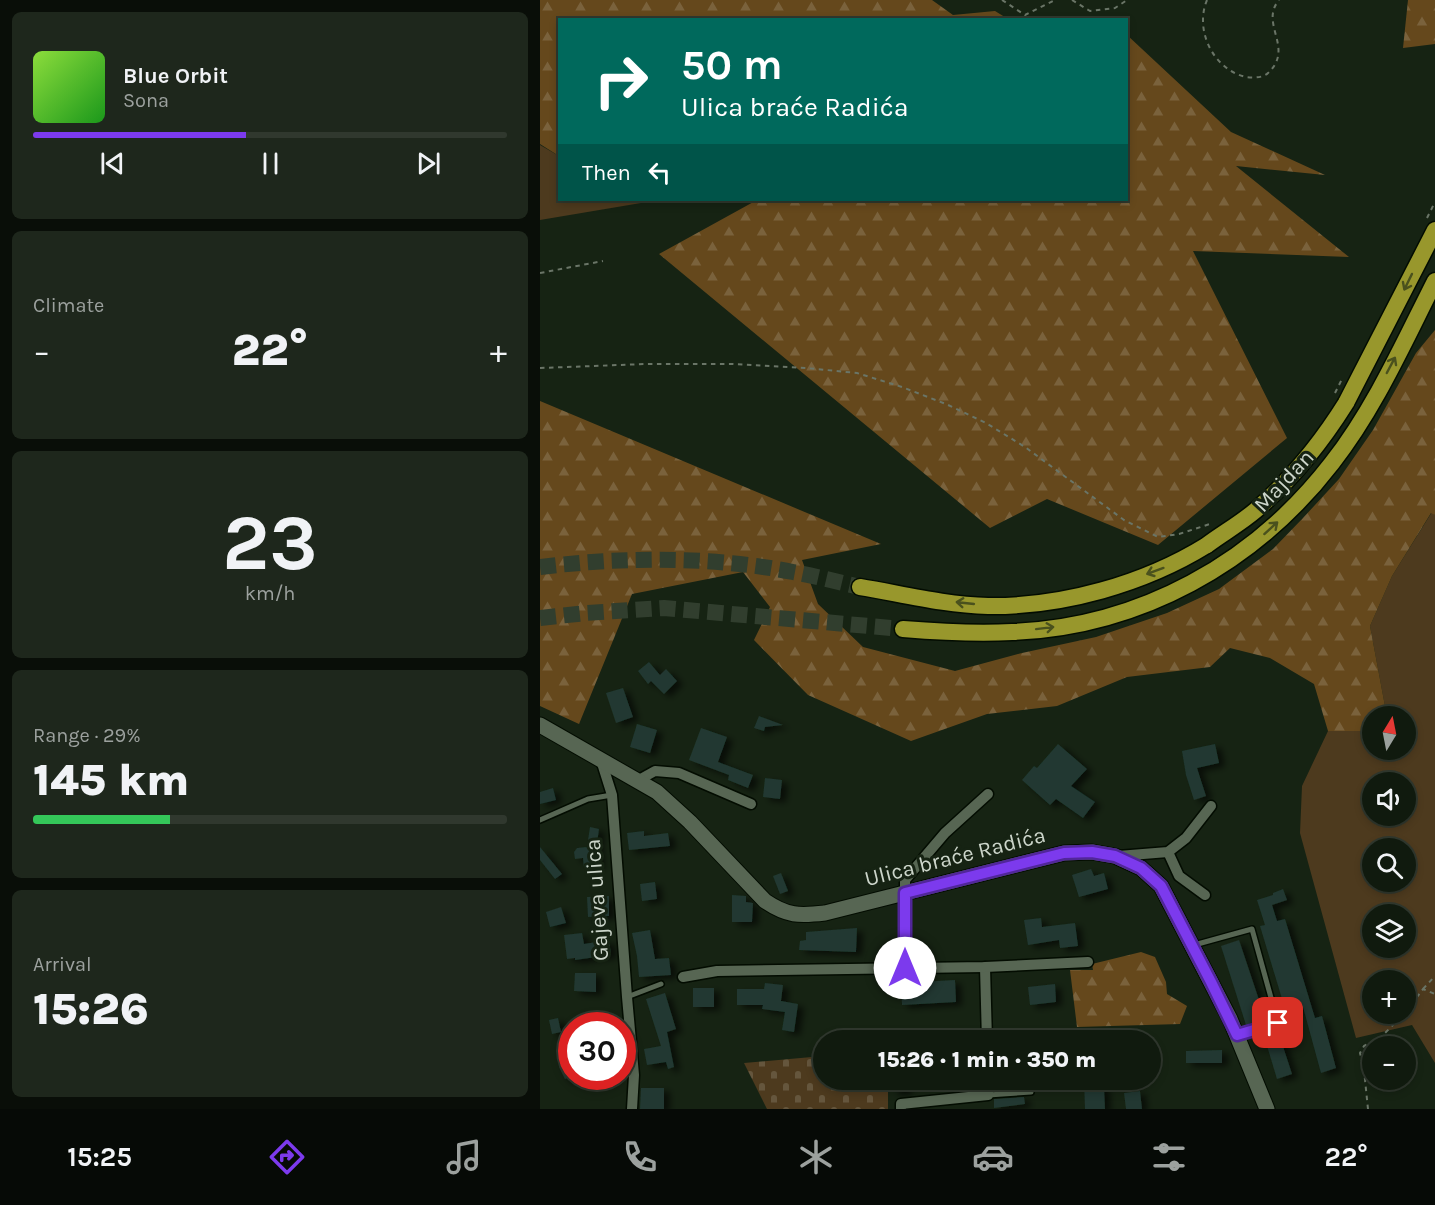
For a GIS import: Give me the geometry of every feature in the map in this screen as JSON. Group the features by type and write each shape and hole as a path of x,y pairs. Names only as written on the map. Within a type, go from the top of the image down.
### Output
{"highway":[{"name":"Majdan","path":"860,587 941,601 988,606 1036,603 1106,589 1178,562 1207,545 1256,510 1300,467 1324,438 1431,224"},
{"name":"Majdan","path":"903,629 961,633 1015,632 1071,625 1125,612 1175,592 1225,564 1259,539 1295,507 1333,462 1363,417 1435,280"}],"main road":[{"path":"540,724 601,760"},
{"name":"Ulica braće Radića","path":"601,760 657,792 690,822 765,901 777,909 797,916 825,913 1064,853 1092,852 1115,856 1141,868 1161,886 1193,945 1237,1035 1267,1109"}],"street":[{"name":"Gajeva ulica","path":"601,760 612,795 634,1075 632,1109"},
{"path":"636,781 655,771 679,773 751,804"},
{"path":"905,968 905,880 945,833 988,794"},
{"path":"1115,856 1168,852 1186,838 1211,806"},
{"path":"1168,852 1179,876 1205,895"},
{"path":"683,977 717,971 985,967 1088,962"},
{"path":"985,967 987,1030"},
{"path":"901,1109 901,1104 988,1095 988,1090"}],"lane":[{"path":"540,820 588,799 612,795"},
{"path":"1193,945 1252,929 1278,1023 1237,1035"},
{"path":"627,997 661,984"},
{"path":"988,1095 1031,1092"}],"path":[{"path":"1002,0 1025,15 1055,0"},
{"path":"1072,0 1090,11 1115,8 1127,0"},
{"path":"1207,0 1204,25 1207,45 1218,62 1235,74 1253,78 1266,76 1275,65 1280,50 1272,17 1279,0"},
{"path":"1431,224 1435,202"},
{"path":"540,273 603,261"},
{"path":"540,368 732,364 807,368 857,374 902,387 986,423 1025,447 1124,520 1158,537 1179,534 1216,523"},
{"path":"1340,403 1335,391 1346,372"},
{"path":"1416,998 1435,976"},
{"path":"1423,989 1435,994"},
{"path":"1368,1109 1360,1053 1364,1046 1380,1038 1394,1024"}],"green space":[{"path":"540,0 932,0 953,15 995,11 1006,18 558,18 558,155 540,144"},
{"path":"1408,0 1435,0 1435,44 1403,48"},
{"path":"1128,36 1231,132 1325,175 1236,166 1349,257 1193,251 1287,438 1158,545 1047,499 990,528 659,254 755,201 1128,201"},
{"path":"540,145 558,155 558,201 637,201 641,203 540,220"},
{"path":"1435,330 1435,515 1431,513 1392,576 1370,626 1385,706 1362,706 1362,731 1328,731 1314,684 1270,658 1230,648 1210,667 1127,677 1057,706 987,714 911,741 808,695 754,640 770,607 743,572 632,594 579,724 540,706 540,401 881,544 802,560 818,604 863,647 955,671 1096,637 1167,613 1219,589 1273,549 1339,479 1373,430 1416,353"},
{"path":"1432,512 1435,515 1435,1063 1412,1025 1356,1038 1300,833 1302,786 1328,731 1362,731 1362,760 1416,760 1416,706 1385,706 1370,626 1392,576"},
{"path":"1141,952 1155,957 1166,982 1167,994 1187,1006 1180,1024 1077,1027 1070,970 1093,970 1092,964"},
{"path":"813,1057 813,1090 888,1090 888,1109 767,1109 744,1063"}],"building":[{"path":"649,662 660,675 666,669 677,681 664,694 651,681 648,684 638,671"},
{"path":"623,688 633,717 616,723 606,693"},
{"path":"759,716 783,725 765,727 764,731 754,728"},
{"path":"637,724 657,730 650,753 630,747"},
{"path":"701,728 727,737 718,762 753,775 748,788 728,780 729,775 689,760"},
{"path":"1058,744 1087,769 1071,786 1095,802 1083,818 1056,799 1050,805 1022,780 1034,766 1037,768"},
{"path":"1215,744 1219,763 1197,768 1206,796 1194,800 1186,775 1182,751"},
{"path":"765,778 782,780 780,799 763,797"},
{"path":"553,788 556,800 540,804 540,792"},
{"path":"590,827 599,829 597,843 599,865 584,868 583,858 575,859 574,852 577,848 587,847"},
{"path":"644,831 644,836 668,833 670,846 629,850 627,833"},
{"path":"540,847 562,874 555,879 540,860"},
{"path":"1091,869 1094,876 1104,873 1108,889 1079,897 1072,875"},
{"path":"781,873 788,891 780,894 773,876"},
{"path":"655,882 657,899 642,901 640,884"},
{"path":"1283,889 1287,900 1272,905 1277,921 1285,919 1315,1018 1322,1016 1336,1068 1321,1073 1303,1007 1286,1012 1260,926 1265,925 1257,900"},
{"path":"732,895 746,896 746,902 753,903 752,922 732,922"},
{"path":"609,896 609,916 588,917 587,897"},
{"path":"561,907 566,923 550,927 546,912"},
{"path":"1041,918 1042,927 1075,923 1078,946 1060,948 1059,940 1028,945 1024,920"},
{"path":"857,928 856,952 799,950 800,941 806,940 806,932"},
{"path":"650,930 655,959 669,958 671,975 639,977 632,933"},
{"path":"582,933 584,944 609,940 611,955 567,959 564,935"},
{"path":"1239,940 1265,1018 1246,1025 1221,946"},
{"path":"575,973 596,973 596,992 574,991"},
{"path":"955,980 956,1002 902,1005 901,983"},
{"path":"765,983 783,985 781,1001 798,1004 794,1032 782,1030 785,1012 762,1009 763,1005 737,1005 737,989 764,989"},
{"path":"1055,984 1056,1002 1030,1005 1028,987"},
{"path":"693,988 714,988 714,1007 693,1007"},
{"path":"665,993 676,1029 667,1032 674,1067 668,1069 666,1062 647,1065 644,1049 661,1046 646,999"},
{"path":"558,1018 558,1033 552,1034 549,1020"},
{"path":"1279,1034 1292,1074 1277,1079 1265,1039"},
{"path":"1222,1050 1222,1063 1186,1063 1186,1051"},
{"path":"641,1088 664,1088 664,1109 640,1109"},
{"path":"1084,1090 1104,1090 1105,1109 1085,1109"},
{"path":"1140,1091 1142,1109 1126,1109 1124,1093"},
{"path":"1024,1097 1025,1104 994,1108 994,1099"}],"tunnel":[{"path":"540,567 603,561 698,561 762,567 860,587"},
{"path":"540,618 664,608 903,629"}],"route":[{"path":"905,968 905,893 1064,853 1092,852 1115,856 1141,868 1161,886 1184,927 1237,1035 1278,1023"}]}
